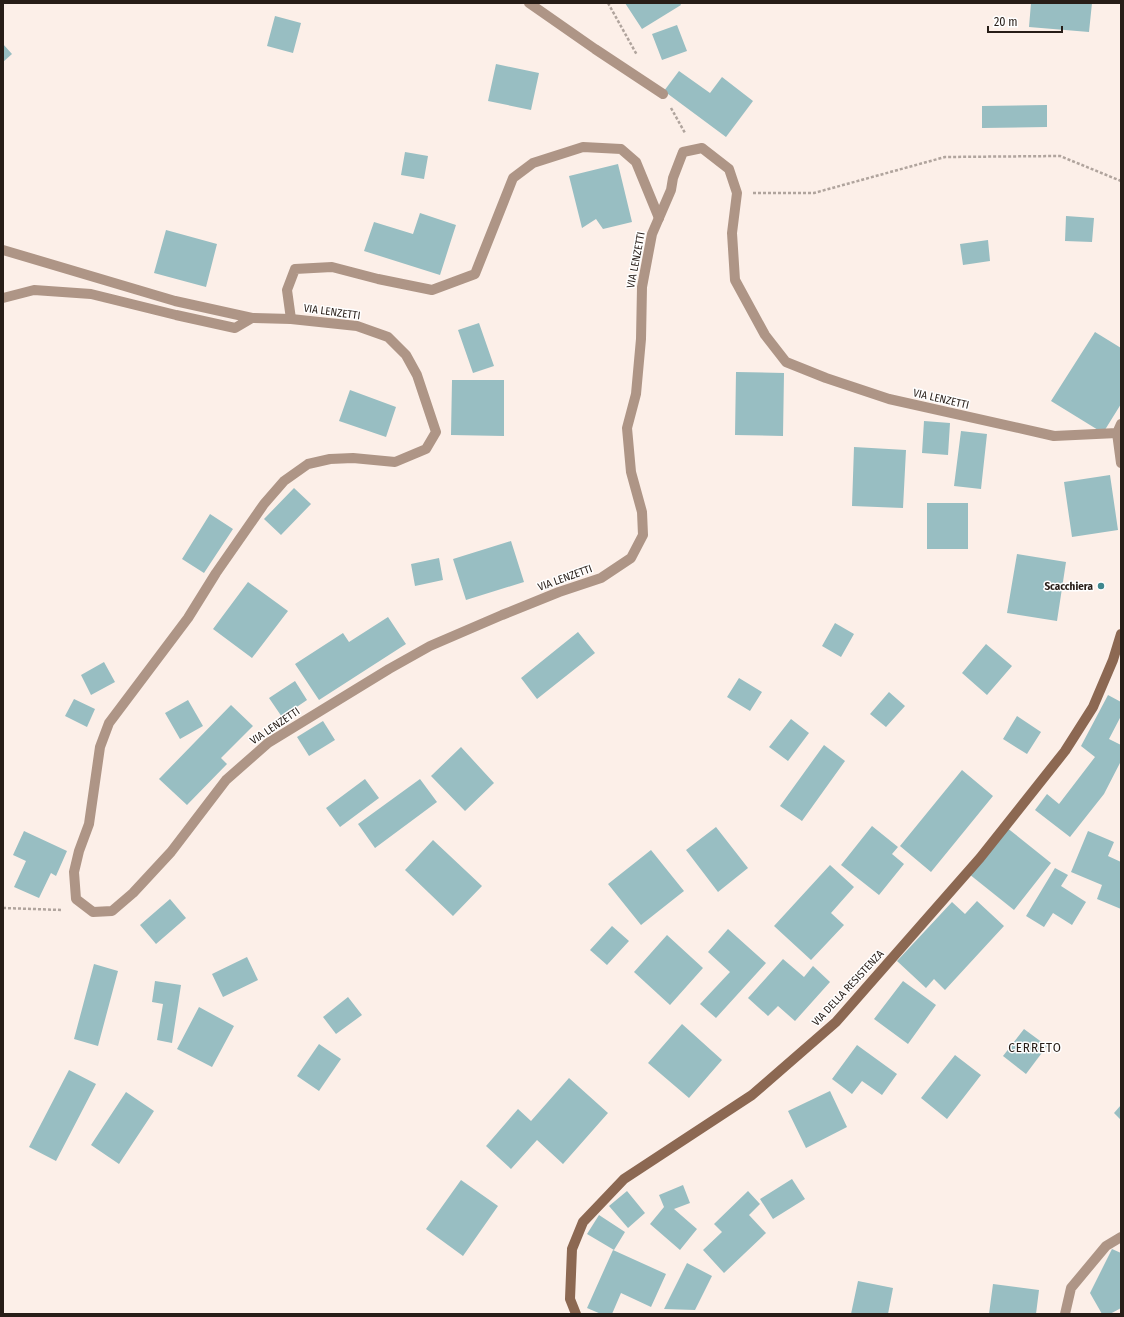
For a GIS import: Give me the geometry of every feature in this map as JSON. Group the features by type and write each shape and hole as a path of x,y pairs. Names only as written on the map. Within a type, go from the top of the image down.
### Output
{"street":[{"path":"529,3 663,94"},
{"path":"291,319 287,290 295,269 332,266 378,279 432,290 475,274 513,178 533,163 583,147 621,149 636,162 659,218"},
{"name":"VIA LENZETTI","path":"3,250 175,301 252,318 291,319 357,326 388,337 406,355 417,375 436,432 426,449 395,462 353,458 330,459 308,464 284,481 264,504 242,534 188,618 109,723 100,747 89,824 74,872 76,899 93,912 112,910 133,893 171,852 226,780 268,742 430,646 559,592 601,578 631,558 643,535 642,512 631,472 627,428 636,386 641,339 642,287 652,234 671,190 673,178 683,152 702,148 729,169 737,193 732,233 735,280 764,335 786,362 826,378 889,399 1054,436 1119,429"},
{"path":"3,298 34,290 91,294 235,328 252,318"},
{"path":"1119,429 1121,463"},
{"name":"VIA DELLA RESISTENZA","path":"576,1314 570,1299 572,1249 583,1222 624,1179 752,1095 836,1022 980,858 1065,750 1093,707 1113,660 1121,634"},
{"path":"1065,1314 1071,1288 1106,1246 1121,1237"}],"path":[{"path":"737,193 814,193 945,157 1060,156 1121,181"},
{"path":"3,908 63,910"}],"building":[{"path":"625,3 680,3 681,5 642,29"},
{"path":"1031,3 1092,3 1089,32 1029,27"},
{"path":"275,16 301,23 293,53 267,46"},
{"path":"677,25 687,51 662,60 652,34"},
{"path":"3,44 12,54 3,62"},
{"path":"496,64 539,73 531,110 488,101"},
{"path":"679,71 710,93 722,77 753,101 726,137 664,91"},
{"path":"1047,105 1047,127 982,128 982,106"},
{"path":"405,152 428,156 424,179 401,175"},
{"path":"618,164 632,222 603,229 596,219 582,228 569,176"},
{"path":"420,213 456,225 440,275 364,251 374,222 413,234"},
{"path":"1066,216 1094,218 1092,242 1065,241"},
{"path":"166,230 217,244 206,287 154,273"},
{"path":"988,240 990,261 963,265 960,244"},
{"path":"479,323 494,366 473,373 458,330"},
{"path":"1095,332 1121,348 1121,404 1103,433 1051,401"},
{"path":"736,372 784,373 783,436 735,435"},
{"path":"452,380 504,380 504,436 451,435"},
{"path":"350,390 396,407 386,437 339,421"},
{"path":"924,421 950,423 948,455 922,453"},
{"path":"961,431 987,434 981,489 954,486"},
{"path":"854,447 906,450 903,508 852,506"},
{"path":"1110,475 1118,530 1072,537 1064,482"},
{"path":"294,488 311,504 281,535 264,519"},
{"path":"927,503 968,503 968,549 927,549"},
{"path":"210,514 233,529 204,573 182,559"},
{"path":"511,541 524,582 466,600 453,559"},
{"path":"1017,554 1066,562 1057,621 1007,613"},
{"path":"439,558 443,580 415,586 411,564"},
{"path":"248,582 288,611 252,658 213,629"},
{"path":"388,617 406,644 319,700 295,664 343,633 349,642"},
{"path":"835,623 854,634 841,657 822,646"},
{"path":"578,632 595,653 537,699 521,678"},
{"path":"986,644 1012,666 987,695 962,673"},
{"path":"104,662 115,682 91,695 81,675"},
{"path":"739,678 762,692 750,711 727,697"},
{"path":"295,681 307,700 282,717 269,698"},
{"path":"889,692 905,706 886,727 870,714"},
{"path":"1108,695 1121,702 1121,716 1109,739 1121,745 1121,761 1104,794 1070,837 1035,810 1047,794 1059,804 1095,757 1081,746"},
{"path":"74,699 95,709 87,727 65,716"},
{"path":"188,700 203,726 180,739 165,713"},
{"path":"231,705 253,726 221,758 227,764 187,805 159,779"},
{"path":"1017,716 1041,732 1027,754 1003,739"},
{"path":"791,719 809,733 788,761 769,747"},
{"path":"323,721 335,740 309,756 297,737"},
{"path":"824,745 845,761 802,821 780,806"},
{"path":"461,747 494,783 465,811 431,776"},
{"path":"962,770 993,796 931,872 900,846"},
{"path":"365,779 379,798 340,827 326,808"},
{"path":"420,779 437,802 375,848 358,824"},
{"path":"872,826 898,847 892,854 904,864 879,895 841,865"},
{"path":"716,827 748,868 718,892 686,850"},
{"path":"1006,827 1051,863 1014,910 969,874"},
{"path":"24,831 67,851 56,876 51,873 39,898 14,887 26,861 13,855"},
{"path":"1088,831 1114,842 1108,856 1121,862 1121,909 1097,899 1102,885 1071,872"},
{"path":"433,840 482,886 453,916 405,870"},
{"path":"651,850 684,891 641,925 608,884"},
{"path":"830,865 854,887 831,913 844,925 811,960 774,926"},
{"path":"1055,868 1068,875 1061,886 1086,902 1072,925 1053,913 1044,927 1026,916"},
{"path":"170,899 186,918 156,944 140,925"},
{"path":"977,901 1004,926 945,990 934,979 926,988 897,961 952,902 965,914"},
{"path":"612,926 629,941 607,965 590,950"},
{"path":"728,929 766,963 716,1018 700,1004 730,972 708,952"},
{"path":"667,935 703,968 670,1005 634,972"},
{"path":"247,957 258,980 223,997 212,974"},
{"path":"783,959 804,977 813,966 830,982 795,1021 778,1006 768,1016 748,998"},
{"path":"94,964 118,971 98,1046 74,1039"},
{"path":"155,981 181,985 172,1043 157,1040 163,1004 152,1002"},
{"path":"903,981 936,1005 908,1044 874,1019"},
{"path":"348,997 362,1015 336,1034 323,1017"},
{"path":"199,1007 234,1026 212,1067 177,1049"},
{"path":"682,1024 722,1060 689,1098 648,1063"},
{"path":"1024,1029 1047,1046 1026,1074 1003,1056"},
{"path":"319,1044 341,1059 319,1091 297,1076"},
{"path":"857,1045 897,1074 882,1095 862,1081 852,1094 832,1079"},
{"path":"955,1055 981,1075 947,1119 921,1098"},
{"path":"69,1070 96,1084 56,1161 29,1147"},
{"path":"569,1078 608,1113 563,1164 537,1140 511,1169 486,1146 518,1109 531,1121"},
{"path":"830,1091 847,1127 806,1148 788,1111"},
{"path":"126,1092 154,1111 119,1164 91,1145"},
{"path":"1121,1105 1121,1120 1114,1113"},
{"path":"792,1179 805,1199 773,1219 760,1199"},
{"path":"461,1180 498,1206 463,1256 426,1229"},
{"path":"683,1185 690,1203 674,1209 697,1229 680,1250 650,1224 664,1207 659,1195"},
{"path":"627,1191 645,1213 628,1228 609,1206"},
{"path":"748,1191 760,1204 749,1215 766,1233 724,1273 703,1250 722,1232 714,1224"},
{"path":"599,1215 625,1232 614,1250 587,1234"},
{"path":"1112,1249 1121,1253 1121,1308 1110,1314 1102,1314 1090,1293"},
{"path":"613,1250 666,1274 651,1307 621,1293 612,1314 601,1314 587,1308"},
{"path":"687,1263 712,1276 695,1310 664,1309"},
{"path":"858,1281 893,1288 888,1314 851,1314"},
{"path":"993,1284 1039,1290 1036,1314 989,1314"}],"place":[{"name":"Scacchiera","path":"1101,586"}],"district":[{"name":"CERRETO","path":"1035,1047"}]}
